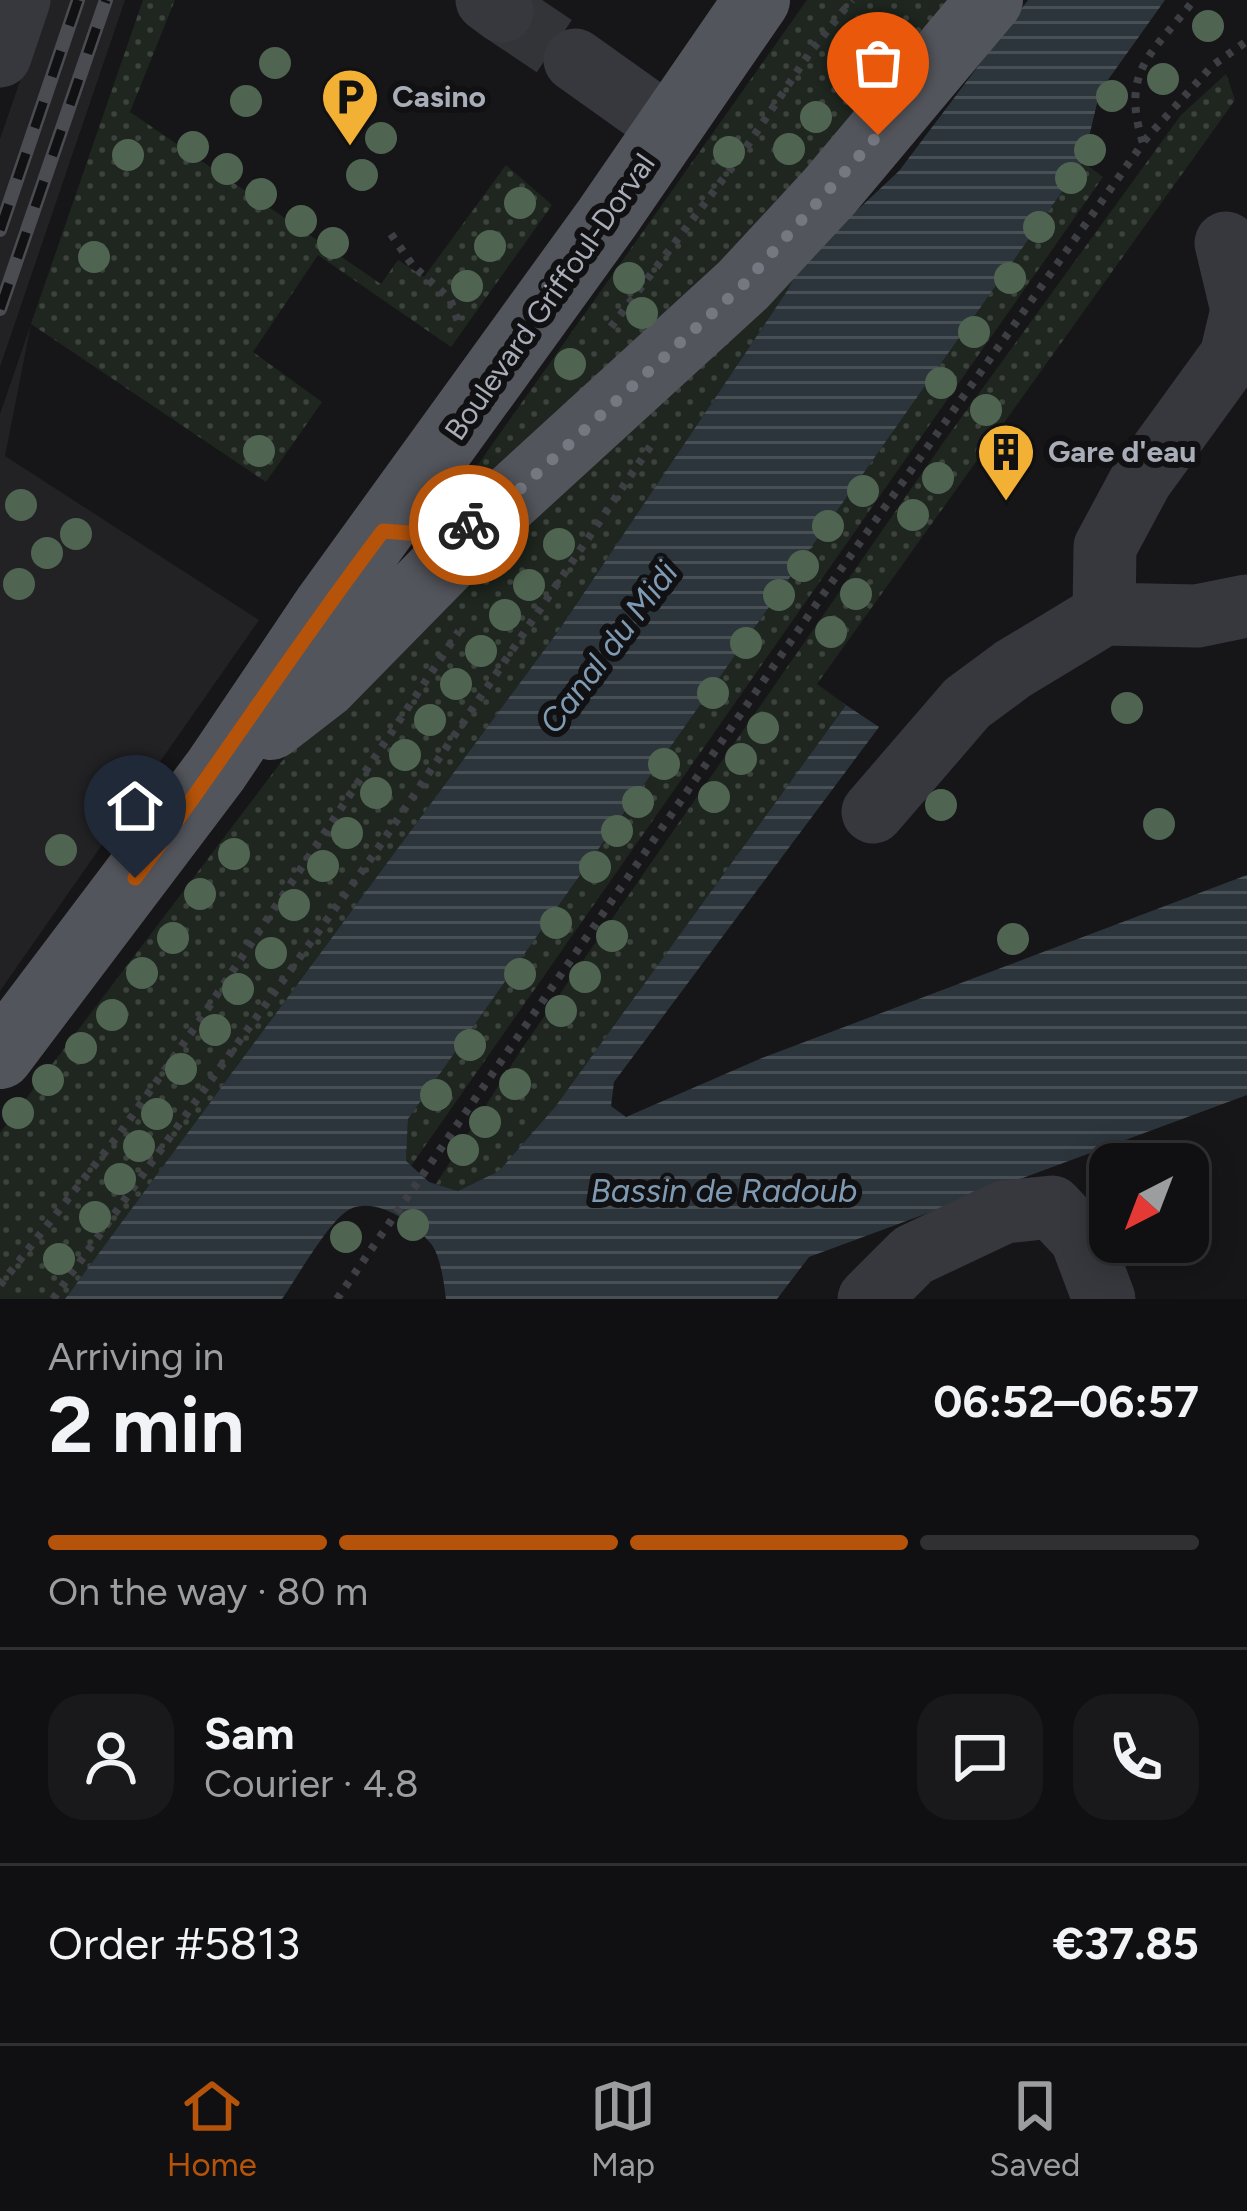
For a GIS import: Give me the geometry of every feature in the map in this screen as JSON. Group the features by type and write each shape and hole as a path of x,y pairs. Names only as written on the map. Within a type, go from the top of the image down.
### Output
{"main road":[{"name":"Boulevard Griffoul-Dorval","path":"0,1056 216,770 327,604 477,401 757,0"},
{"path":"216,770 323,686 485,521 743,285 830,191 990,0"},
{"path":"383,531 434,535 485,521"}],"street":[{"path":"0,56 19,0"},
{"path":"575,60 669,127"},
{"path":"1104,614 1105,547 1142,480 1231,356 1242,310 1226,243"},
{"path":"873,812 968,703 1013,669 1104,614 1196,616 1247,606"},
{"path":"869,1299 913,1255 1004,1212 1052,1207 1081,1238 1104,1299"}],"path":[{"path":"610,328 852,0"},
{"path":"1143,142 1132,93 1142,68 1194,0"},
{"path":"337,1299 1143,142 1212,66 1247,41"},
{"path":"391,234 413,266 450,298 465,340 477,401"},
{"path":"53,1299 370,860 649,451 656,433"},
{"path":"0,1285 184,1044 462,626"}],"shaded area":[{"path":"48,0 125,0 0,367 0,139"},
{"path":"143,0 175,0 130,112 381,284 398,260 424,277 506,165 552,205 451,347 318,255 253,352 322,402 266,482 31,324"},
{"path":"807,0 955,0 734,258 486,482 467,480"},
{"path":"1226,74 1235,100 817,684 846,705 555,1107 499,1171 458,1191 436,1184 523,1047 945,440 1181,115"},
{"path":"1083,162 1103,177 411,1166 406,1162 408,1119"},
{"path":"802,262 559,630 65,1299 0,1299 0,1133 304,732"},
{"path":"31,324 5,456 259,620 0,991 0,414"}],"water":[{"path":"1028,0 1165,0 1100,91 1083,162 408,1119 406,1161 429,1182 458,1191 499,1171 555,1107 846,705 879,727 614,1082 611,1106 626,1117 762,1058 1247,875 1247,1095 1117,1143 1089,1143 1089,1153 809,1257 777,1299 446,1299 438,1257 425,1237 396,1214 361,1206 350,1209 333,1225 282,1299 65,1299 559,630 802,262 899,171"}],"tunnel":[{"path":"502,11 575,60"}],"railway":[{"path":"0,230 78,0"},
{"path":"0,309 106,0"}],"way so far":[{"path":"469,525 485,521 743,285 878,135"}],"place":[{"name":"Casino","path":"350,148"},
{"name":"Gare d'eau","path":"1006,503"}],"route":[{"path":"135,878 383,531 434,535 469,525"}],"water label":[{"name":"Canal du Midi","path":"608,647"},
{"name":"Bassin de Radoub","path":"724,1190"}]}
